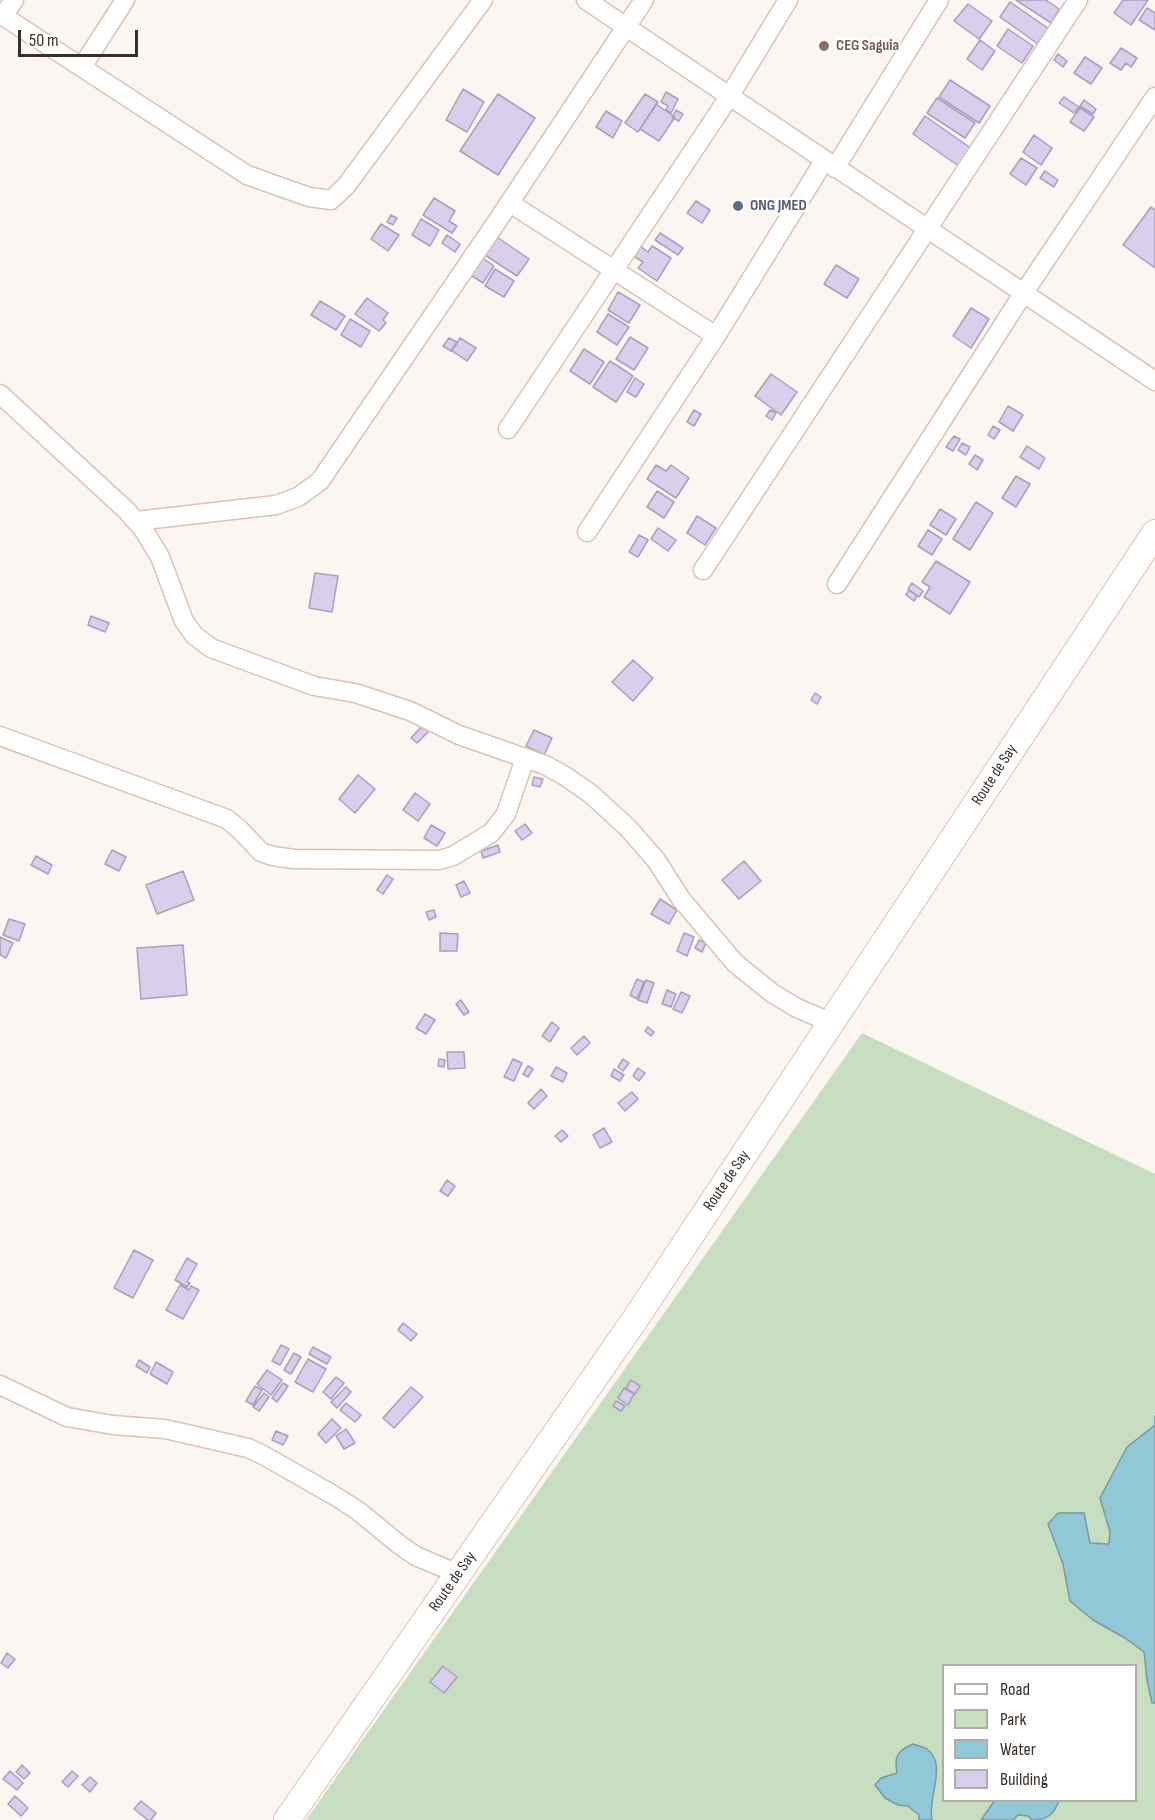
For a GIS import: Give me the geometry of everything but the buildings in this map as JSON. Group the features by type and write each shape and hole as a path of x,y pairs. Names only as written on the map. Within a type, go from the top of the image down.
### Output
{"main road":[{"name":"Route de Say","path":"287,1820 636,1318 1155,533"}],"street":[{"path":"14,0 1,15 247,175 309,197 331,200 346,186 483,0"},
{"path":"82,68 125,0"},
{"path":"586,0 1155,381"},
{"path":"136,521 276,505 298,497 320,481 510,203 644,0"},
{"path":"508,429 729,97 788,0"},
{"path":"587,532 939,0"},
{"path":"703,570 1078,0"},
{"path":"837,584 1023,294 1155,97"},
{"path":"510,203 716,336"},
{"path":"0,394 143,529 160,556 184,621 194,635 211,648 314,686 355,693 410,711 459,735 525,758 566,776 591,794 628,828 656,860 681,898 735,963 772,993 797,1008 832,1023"},
{"path":"0,736 226,819 261,852 294,859 439,860 453,856 491,833 506,814 525,758"},
{"path":"0,1385 67,1417 113,1425 165,1429 255,1451 357,1510 416,1556 458,1574"}],"green space":[{"path":"862,1033 1155,1174 1155,1820 306,1820"}],"water":[{"path":"1155,1425 1155,1703 1152,1703 1144,1652 1093,1620 1070,1601 1063,1564 1048,1524 1058,1513 1084,1513 1090,1543 1109,1544 1110,1532 1100,1498 1127,1447"},
{"path":"913,1744 927,1749 933,1755 936,1763 932,1820 919,1820 919,1815 908,1806 898,1805 885,1798 875,1785 881,1778 897,1773 898,1755 903,1749"},
{"path":"994,1802 1058,1802 1052,1813 1042,1819 1032,1820 1028,1816 1018,1815 1013,1820 981,1820"}],"place":[{"name":"CEG Saguia","path":"824,46"},
{"name":"ONG JMED","path":"738,206"}]}
